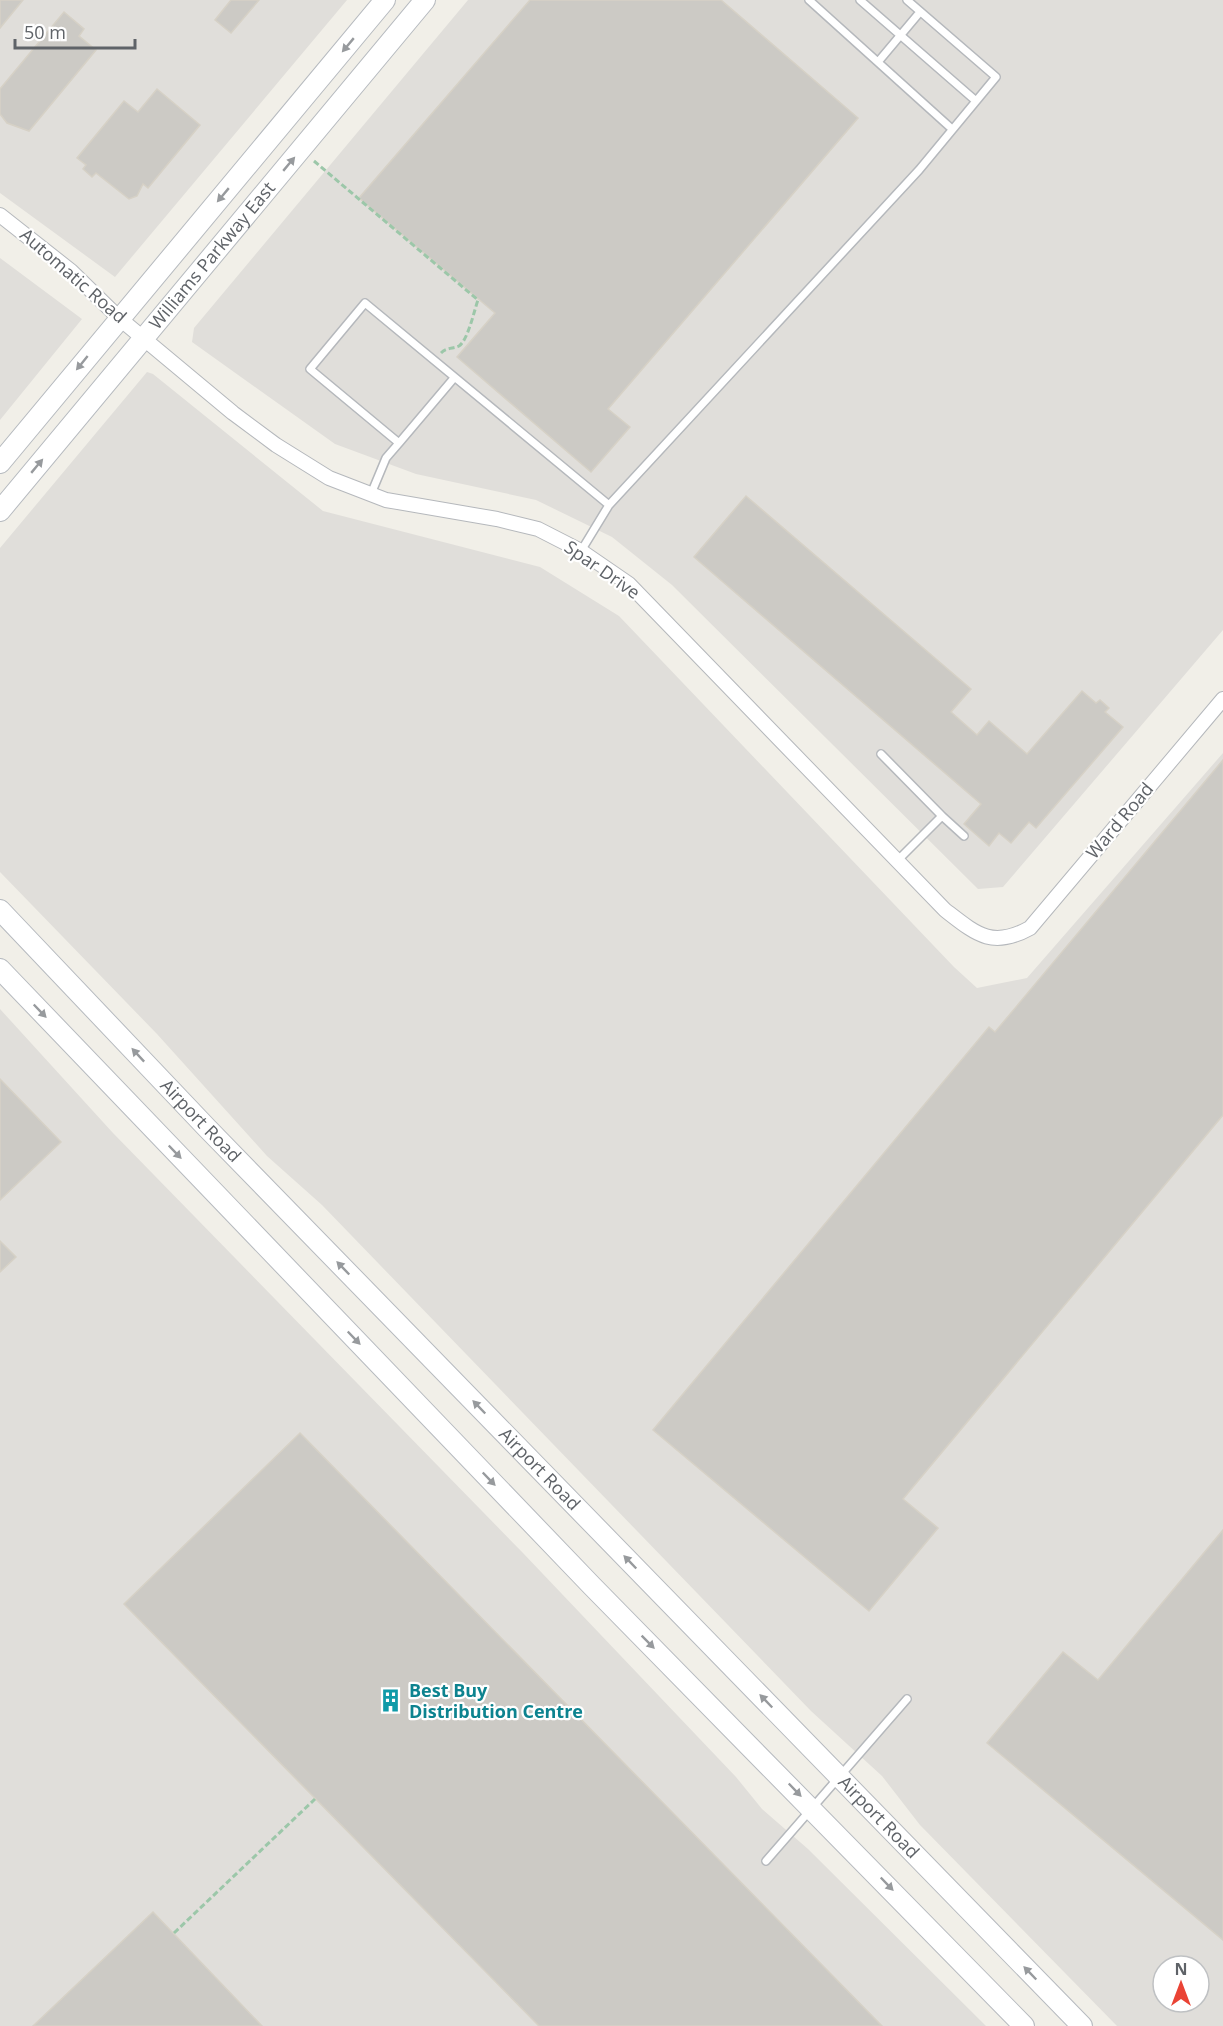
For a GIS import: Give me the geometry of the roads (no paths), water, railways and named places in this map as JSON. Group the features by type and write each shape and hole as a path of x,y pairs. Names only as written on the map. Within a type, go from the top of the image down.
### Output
{"main road":[{"name":"Williams Parkway East","path":"0,463 385,0"},
{"name":"Williams Parkway East","path":"0,511 425,0"},
{"name":"Airport Road","path":"0,910 207,1128 1082,2026"},
{"path":"0,969 576,1569 813,1808 1024,2026"}],"street":[{"name":"Automatic Road","path":"0,215 71,271 119,318 145,338"},
{"name":"Spar Drive","path":"145,338 233,413 276,445 329,478 387,500 497,519 538,529 581,551 629,584 945,910 974,932 996,940 1012,938"},
{"name":"Ward Road","path":"1012,938 1030,928 1223,699"}],"lane":[{"path":"809,0 952,129"},
{"path":"860,0 976,101"},
{"path":"581,551 609,505 919,170 996,76 907,0"},
{"path":"878,62 920,12"},
{"path":"399,442 310,369 365,303 609,505"},
{"path":"370,494 386,458 454,378"},
{"path":"881,754 964,836"},
{"path":"898,860 942,816"},
{"path":"766,1861 907,1699"}],"place":[{"name":"Best Buy Distribution Centre","path":"391,1701"}]}
